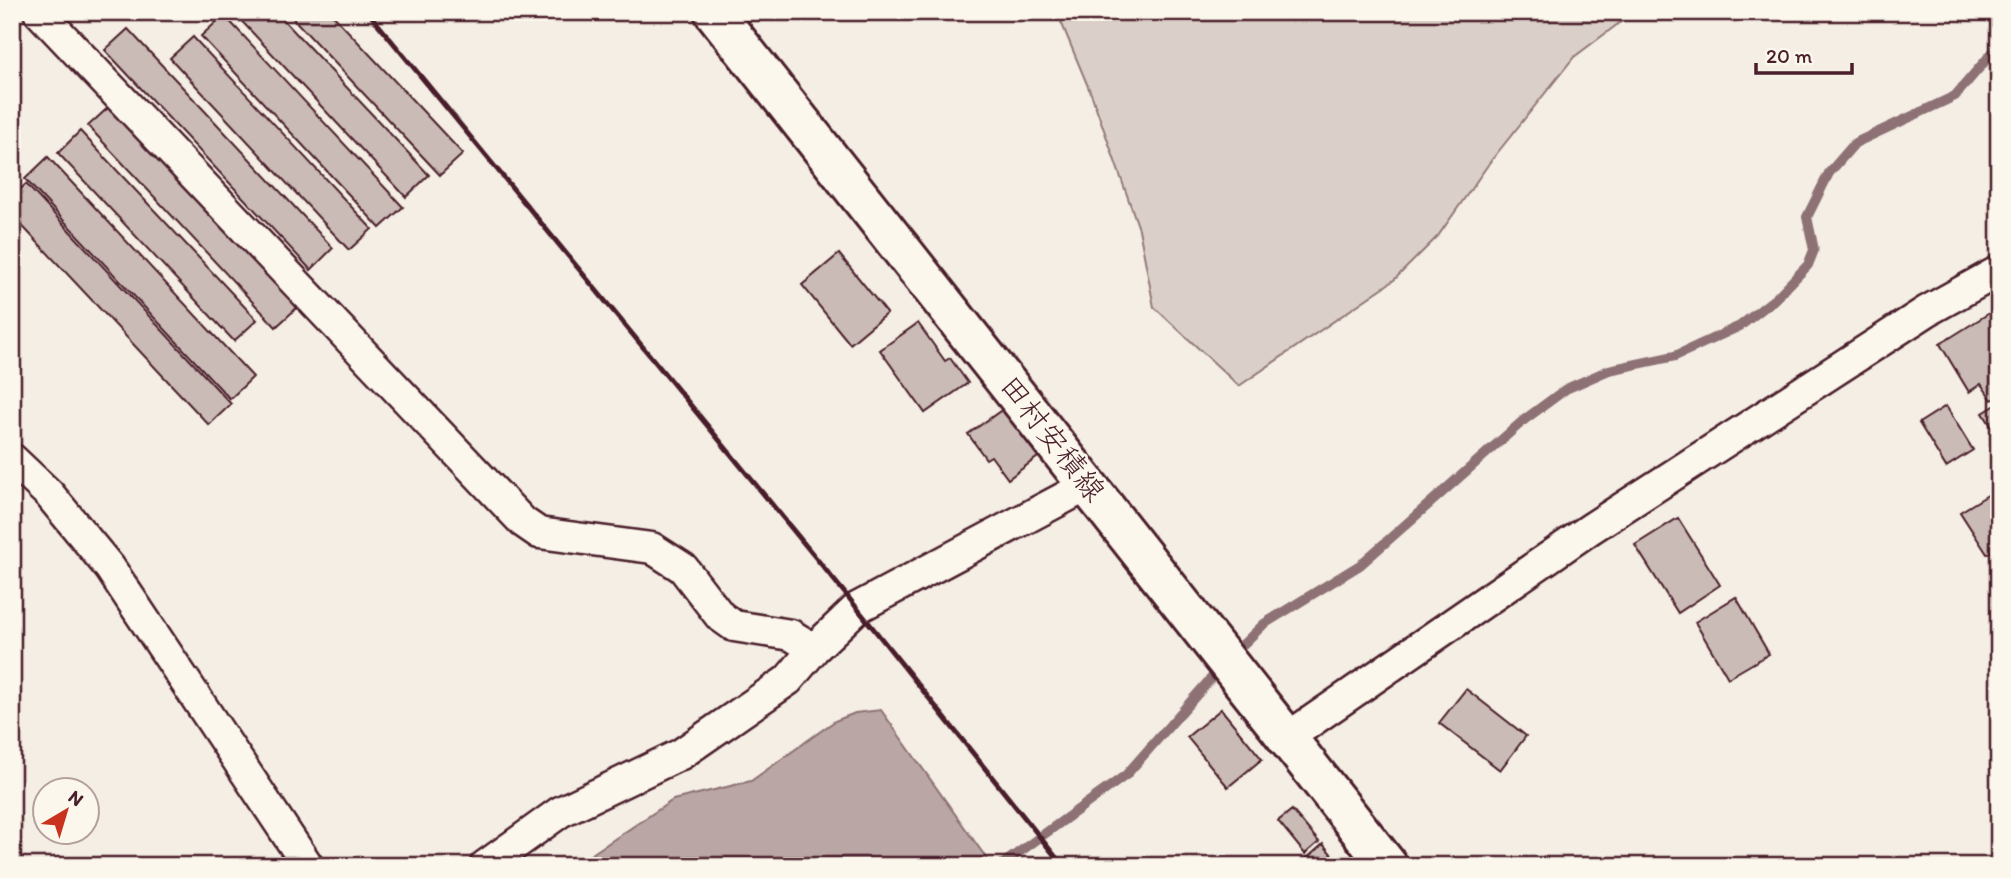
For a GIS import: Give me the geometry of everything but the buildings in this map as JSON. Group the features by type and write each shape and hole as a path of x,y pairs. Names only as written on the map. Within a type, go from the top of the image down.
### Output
{"main road":[{"name":"田村安積線","path":"714,12 1090,484 1388,866"}],"street":[{"path":"39,12 523,522 539,533 652,548 683,568 720,615 734,626 791,635 814,649"},
{"path":"1287,738 1590,529 1927,311 1999,271"},
{"path":"12,459 49,494 110,568 308,866"},
{"path":"485,866 560,812 681,754 788,680 814,649 858,608 1090,484"}],"shaded area":[{"path":"1057,12 1634,12 1574,57 1490,162 1438,236 1394,280 1239,386 1154,307 1139,229 1092,96"},
{"path":"881,710 992,866 574,866 673,800 751,781 835,721 855,713"}],"waterway":[{"path":"1232,655 1264,624 1360,565 1524,420 1566,389 1609,370 1675,356 1740,326 1776,298 1808,265 1814,250 1807,217 1829,173 1855,143 1955,96 1999,45"},
{"path":"1000,866 1126,775 1222,666"}],"railway":[{"path":"368,12 857,608 1063,866"}]}
